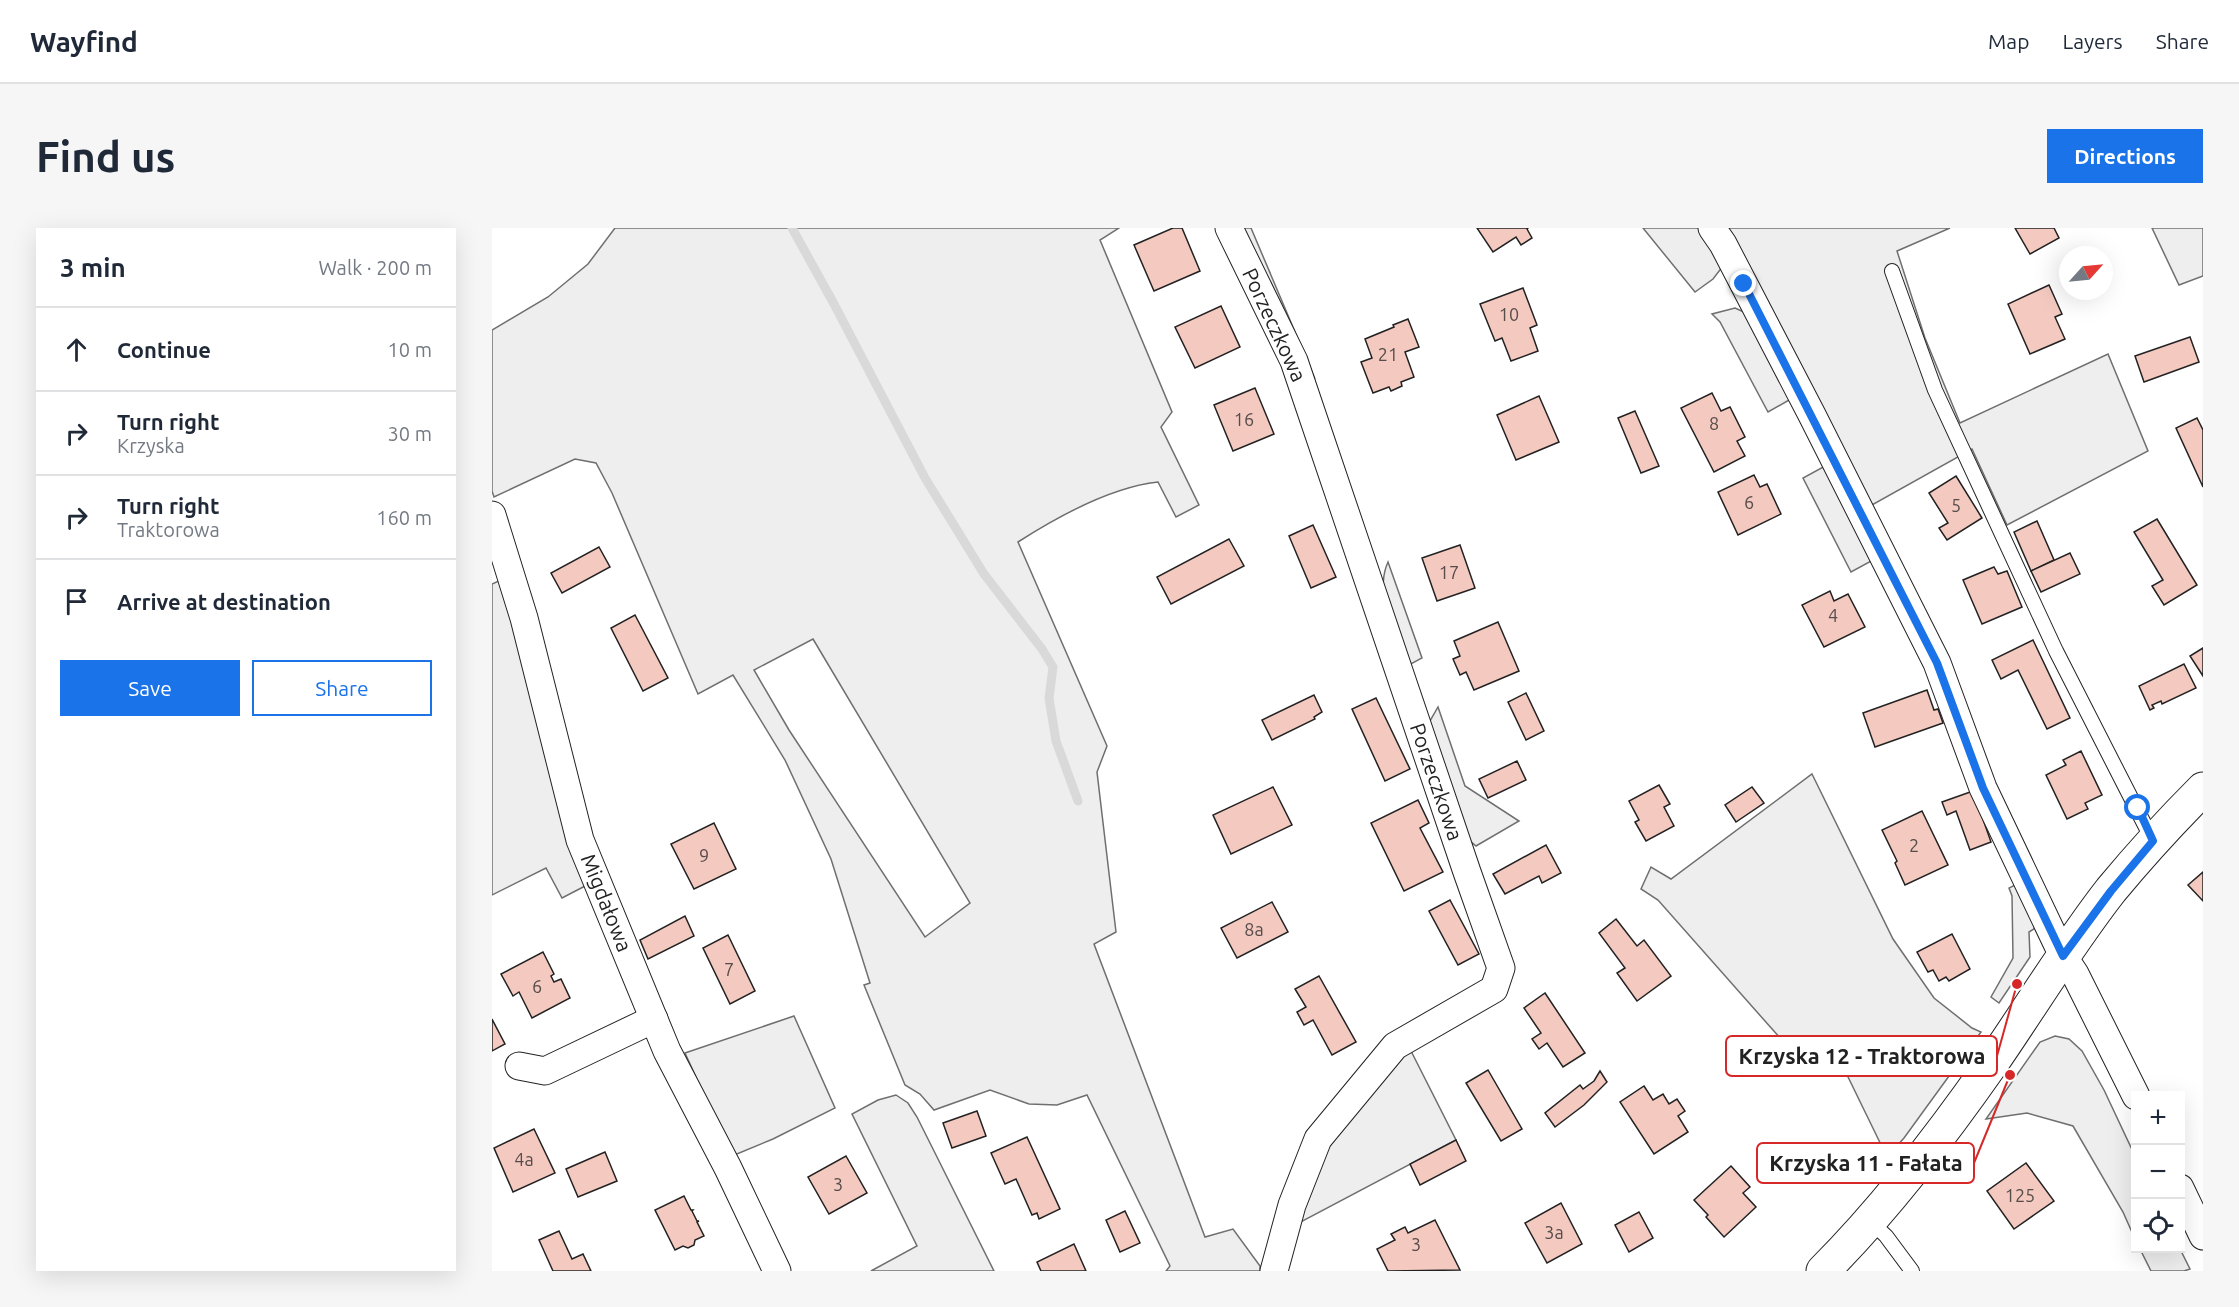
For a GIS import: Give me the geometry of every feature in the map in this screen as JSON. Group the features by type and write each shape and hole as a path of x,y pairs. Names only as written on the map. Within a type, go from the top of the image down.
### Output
{"street":[{"name":"Porzeczkowa","path":"1228,228 1294,361 1501,968 1494,989 1395,1046 1318,1139 1292,1205 1274,1271"},
{"path":"1712,228 1723,244 1812,415 1937,663 1983,788 2063,956 2075,974 2134,1091"},
{"name":"Migdałowa","path":"492,515 524,618 580,840 667,1051 728,1168 777,1271"},
{"path":"1823,1271 1870,1222 1943,1132 2063,956 2111,891 2153,841 2203,789"},
{"path":"519,1066 545,1071 654,1019"},
{"path":"2185,1197 2203,1236"}],"lane":[{"path":"1892,271 1935,390 2056,651 2153,841"},
{"path":"1870,1222 1886,1236 1912,1271"}],"shaded area":[{"path":"615,228 1119,228 1100,240 1172,412 1161,427 1199,505 1176,517 1158,482 1140,485 1085,504 1018,542 1107,746 1097,772 1116,932 1094,944 1205,1237 1233,1229 1260,1266 1260,1271 1166,1271 1170,1266 1087,1095 1057,1105 1029,1104 990,1090 934,1110 920,1094 905,1085 864,985 870,983 831,859 785,760 733,675 698,694 612,493 596,463 575,459 494,497 492,491 492,330 548,297 588,264","holes":["813,639 970,903 925,937 789,730 754,670"]},
{"path":"1237,228 1251,228 1315,379"},
{"path":"1643,228 1703,228 1723,266 1713,279 1695,292"},
{"path":"1725,228 1950,228 1897,251 1925,338 1960,423 2108,354 2148,451 2007,525 1972,449 1872,505"},
{"path":"2152,228 2203,228 2203,276 2179,285"},
{"path":"1735,308 1746,313 1791,399 1768,412 1720,322 1712,314"},
{"path":"1825,466 1875,559 1851,572 1803,478"},
{"path":"1388,562 1422,658 1409,665 1385,601 1384,575"},
{"path":"503,579 587,885 562,898 546,868 492,895 492,584"},
{"path":"1438,707 1465,786 1519,821 1476,846 1468,839 1437,756 1430,721"},
{"path":"1812,774 1893,939 1934,998 1972,1028 1981,1032 1904,1138 1887,1157 1830,1040 1803,1064 1658,900 1641,889 1651,867 1671,879"},
{"path":"2019,883 2037,927 2029,932 2030,957 1999,1003 1991,997 2013,958 2012,896 2009,888"},
{"path":"794,1016 835,1108 773,1139 732,1156 685,1053"},
{"path":"2055,1036 2069,1039 2082,1051 2104,1090 2131,1147 2131,1230 2073,1126 2027,1113 1986,1119 2040,1042"},
{"path":"1410,1049 1456,1140 1297,1224 1326,1151 1382,1075"},
{"path":"896,1095 908,1103 917,1117 994,1271 871,1271 917,1246 852,1114 878,1100"},
{"path":"2142,1253 2182,1253 2190,1269 2184,1271 2151,1271"}],"building":[{"path":"1173,228 1182,228 1200,271 1154,291 1134,245"},
{"path":"1477,228 1528,228 1532,238 1521,245 1516,237 1493,252"},
{"path":"2015,228 2054,228 2059,238 2030,254"},
{"path":"2049,285 2062,314 2055,317 2065,339 2030,354 2008,304"},
{"path":"1523,288 1537,325 1530,328 1538,351 1511,361 1502,338 1495,341 1480,304"},
{"path":"1221,306 1240,347 1195,368 1175,327"},
{"path":"1408,319 1419,347 1405,352 1414,377 1401,382 1402,386 1391,391 1389,387 1373,393 1361,362 1372,358 1365,339"},
{"path":"2190,337 2199,362 2144,382 2135,356"},
{"path":"1255,388 1274,434 1233,451 1214,405"},
{"path":"1712,393 1721,411 1730,407 1745,437 1737,441 1745,456 1714,472 1681,408"},
{"path":"1539,396 1559,442 1516,460 1497,415"},
{"path":"1635,411 1659,466 1641,473 1618,418"},
{"path":"2197,418 2203,430 2203,487 2176,428"},
{"path":"1754,475 1760,487 1767,484 1781,514 1738,535 1718,492"},
{"path":"1956,476 1982,518 1947,540 1939,528 1948,523 1929,493"},
{"path":"2157,519 2197,585 2164,605 2152,586 2163,580 2134,532"},
{"path":"2037,521 2054,560 2031,571 2014,532"},
{"path":"1313,525 1336,577 1311,588 1289,536"},
{"path":"1229,539 1244,566 1171,604 1157,577"},
{"path":"1460,545 1475,588 1437,601 1422,558"},
{"path":"599,547 610,567 562,593 551,573"},
{"path":"2070,553 2080,574 2041,592 2031,571"},
{"path":"1994,567 1998,574 2007,571 2022,607 1982,624 1963,580"},
{"path":"1830,591 1834,601 1848,594 1865,627 1824,647 1802,605"},
{"path":"635,615 668,678 643,691 611,628"},
{"path":"1498,622 1519,671 1474,690 1466,672 1460,675 1453,659 1460,656 1454,641"},
{"path":"2033,640 2070,718 2047,729 2018,670 2001,679 1992,660"},
{"path":"2203,648 2203,676 2190,656"},
{"path":"2184,664 2196,688 2162,704 2161,701 2152,705 2154,708 2150,710 2139,686"},
{"path":"1927,690 1934,710 1938,709 1943,723 1875,747 1863,713"},
{"path":"1526,693 1544,731 1526,740 1508,702"},
{"path":"1314,695 1322,712 1314,717 1315,719 1272,740 1262,720"},
{"path":"1376,698 1410,769 1385,781 1352,709"},
{"path":"2081,751 2102,795 2085,803 2088,809 2067,819 2046,775 2066,765 2063,760"},
{"path":"1517,761 1526,780 1488,798 1479,779"},
{"path":"1659,785 1670,804 1664,807 1674,826 1646,841 1635,822 1639,820 1629,801"},
{"path":"1273,787 1292,825 1231,854 1213,815"},
{"path":"1752,787 1764,803 1736,822 1725,805"},
{"path":"1973,791 1991,842 1970,850 1956,811 1947,815 1942,802"},
{"path":"1418,800 1429,823 1420,828 1443,872 1404,891 1371,823"},
{"path":"1922,811 1948,865 1905,885 1895,863 1897,861 1882,830"},
{"path":"714,823 736,869 694,889 671,844"},
{"path":"1546,845 1561,873 1542,883 1539,876 1505,894 1493,874"},
{"path":"2203,872 2203,901 2188,885"},
{"path":"1450,900 1479,954 1458,965 1429,911"},
{"path":"1272,902 1288,932 1237,958 1221,928"},
{"path":"685,916 694,936 648,959 640,940"},
{"path":"1616,919 1637,946 1644,940 1671,976 1637,1001 1617,973 1625,968 1599,933"},
{"path":"1952,934 1970,969 1949,981 1946,977 1939,981 1933,970 1928,972 1917,952"},
{"path":"728,935 755,991 730,1004 703,948"},
{"path":"543,952 554,974 551,976 554,982 561,979 570,998 532,1018 519,992 513,996 501,974"},
{"path":"1319,976 1356,1042 1332,1055 1313,1020 1304,1025 1297,1012 1306,1007 1295,989"},
{"path":"1545,993 1585,1053 1563,1067 1547,1043 1539,1049 1532,1039 1541,1033 1524,1008"},
{"path":"492,1019 505,1044 492,1051"},
{"path":"1488,1070 1522,1129 1501,1141 1466,1083"},
{"path":"1600,1071 1607,1082 1584,1105 1555,1127 1545,1113 1580,1085 1583,1089 1594,1081"},
{"path":"1644,1086 1653,1100 1663,1094 1669,1104 1677,1099 1685,1111 1678,1116 1688,1132 1654,1154 1620,1102"},
{"path":"977,1111 986,1136 952,1148 943,1123"},
{"path":"534,1129 555,1173 513,1192 494,1148"},
{"path":"1027,1137 1060,1209 1039,1219 1037,1213 1032,1215 1016,1179 1005,1184 991,1153"},
{"path":"1456,1140 1466,1161 1420,1185 1410,1164"},
{"path":"605,1152 617,1181 578,1197 566,1169"},
{"path":"846,1156 867,1193 829,1214 808,1177"},
{"path":"2026,1163 2054,1201 2014,1229 1987,1191"},
{"path":"1731,1166 1750,1187 1743,1193 1756,1207 1724,1237 1694,1200"},
{"path":"684,1196 699,1221 697,1222 704,1236 695,1240 694,1245 688,1248 683,1246 675,1250 655,1210"},
{"path":"1561,1203 1582,1244 1547,1263 1525,1223"},
{"path":"1125,1211 1140,1243 1120,1252 1106,1220"},
{"path":"1639,1212 1653,1238 1629,1252 1615,1225"},
{"path":"1435,1220 1460,1270 1388,1271 1377,1249 1395,1240 1391,1234 1405,1227 1408,1233"},
{"path":"559,1231 572,1259 583,1254 591,1271 553,1271 539,1240"},
{"path":"1074,1244 1086,1271 1041,1271 1037,1262"}],"waterway":[{"path":"792,228 925,478 984,574 1042,649 1053,667 1049,698 1056,741 1078,801"}],"place":[{"name":"Krzyska 12 - Traktorowa","path":"2017,984"},
{"name":"Krzyska 11 - Fałata","path":"2010,1075"}],"route":[{"path":"1744,284 1937,663 1983,788 2063,956 2111,891 2153,841 2138,808"}]}
